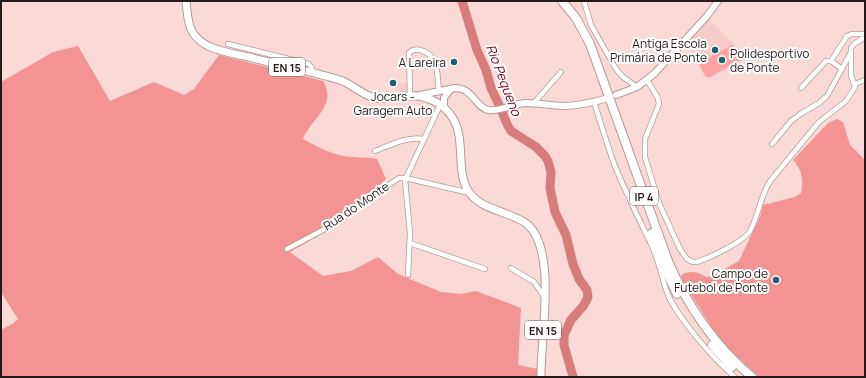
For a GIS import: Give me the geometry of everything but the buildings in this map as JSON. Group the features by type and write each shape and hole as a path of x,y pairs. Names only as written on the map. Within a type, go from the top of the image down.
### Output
{"highway":[{"name":"IP 4","path":"555,1 571,19 586,46 671,283 685,307 716,350 744,377"},
{"name":"IP 4","path":"562,1 576,18 590,44 668,261 678,284 720,347 738,366 752,377"}],"main road":[{"name":"EN 15","path":"186,1 190,29 196,37 215,49 346,82 364,94 374,97 382,98 413,96 438,103"},
{"path":"438,103 453,118 459,131 464,178 470,193"},
{"name":"EN 15","path":"470,193 479,202 520,220 530,228 538,243 543,257 546,277 541,349 542,377"}],"street":[{"path":"584,1 591,25 616,69 623,77 637,87"},
{"path":"616,95 637,87 658,71 718,1"},
{"path":"831,61 847,36 852,34 865,36"},
{"path":"772,144 792,120 824,98 830,91 851,52 853,45 865,36"},
{"path":"228,44 309,64 312,68 312,73"},
{"path":"438,103 444,101 445,92 434,59 420,50 413,50 409,53 413,96 445,92"},
{"path":"647,80 658,98 659,104 645,139 645,157 658,203 671,231 684,256 688,260 695,262 747,236 752,227 765,190 771,180 819,122 847,100 854,88 855,84 851,75 851,52"},
{"path":"801,88 825,62 831,61 842,69"},
{"path":"534,103 561,72"},
{"path":"855,84 865,80"},
{"path":"408,275 410,243 409,215 404,185 405,178 424,139 438,103 438,95 458,88 471,94 485,109 491,110 534,103 567,106 605,99"},
{"path":"594,102 615,166 639,221 655,252 670,297 676,308 698,338 735,377"},
{"path":"375,151 403,140 415,138 424,139"},
{"name":"Rua do Monte","path":"287,249 336,222 394,180 398,178 405,178"},
{"path":"405,178 470,193"},
{"path":"410,243 485,269"},
{"path":"511,268 534,282 545,299"}],"shaded area":[{"name":"Antiga Escola Primária de Ponte","path":"707,18 748,58 709,79 704,75 687,41"},
{"name":"Polidesportivo de Ponte","path":"732,45 741,60 710,77 706,77 699,65 704,62 704,60"},
{"path":"78,46 110,101 154,82 184,95 194,89 219,55 323,81 327,90 325,105 322,112 303,139 326,151 339,155 377,159 386,179 346,220 290,252 323,276 351,271 378,257 398,274 441,292 461,294 476,291 521,308 518,365 538,369 539,377 3,377 1,375 1,330 18,319 1,292 1,82 53,52"},
{"path":"398,83 408,83 408,92 400,93"},
{"path":"837,119 843,122 850,145 865,160 865,377 759,377 725,345 714,331 683,282 681,275 691,272 706,277 712,276 739,261 761,214 763,205 795,197 801,193 802,176 793,160 828,123"}],"waterway":[{"name":"Rio Pequeno","path":"462,1 477,50 486,70 491,88 508,126 511,131 536,147 548,161 551,172 550,188 555,212 566,235 573,264 579,279 587,290 588,297 584,305 571,320 564,335 564,345 573,377"}],"place":[{"name":"Antiga Escola Primária de Ponte","path":"715,50"},
{"name":"Polidesportivo de Ponte","path":"722,60"},
{"name":"A Lareira","path":"454,62"},
{"name":"Jocars - Garagem Auto","path":"393,83"},
{"name":"Campo de Futebol de Ponte","path":"776,280"}]}
